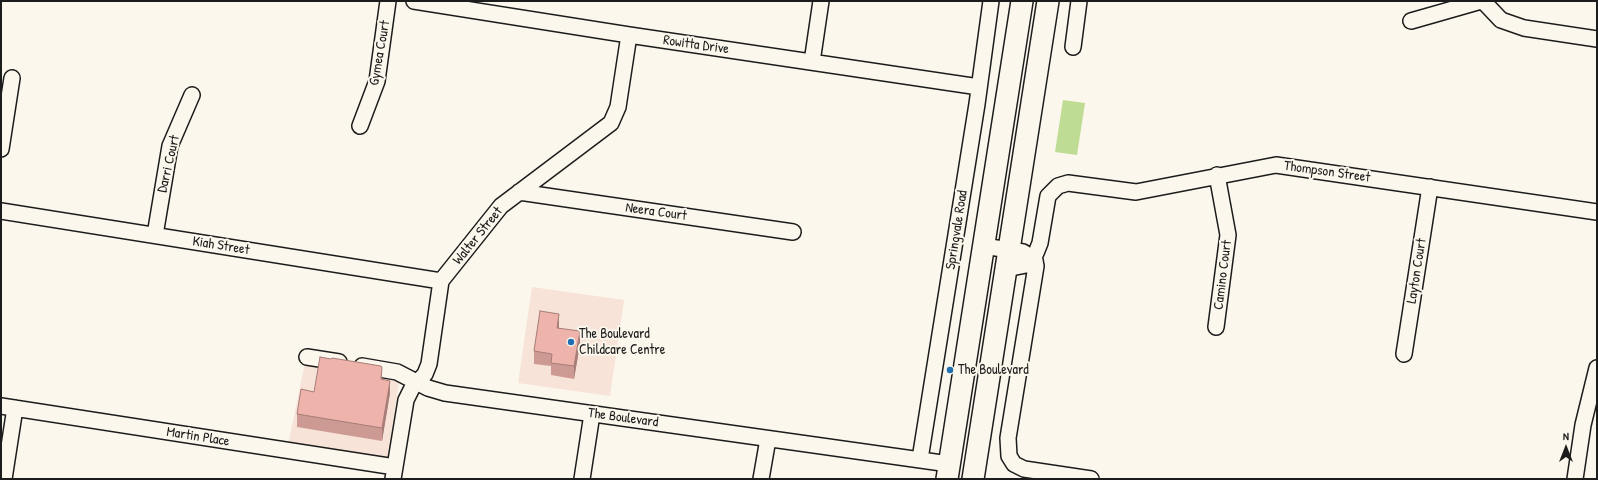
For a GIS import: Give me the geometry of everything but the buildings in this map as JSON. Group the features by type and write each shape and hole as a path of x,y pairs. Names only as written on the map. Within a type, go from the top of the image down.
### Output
{"highway":[{"name":"Springvale Road","path":"948,471 1022,1"},
{"path":"973,479 1048,1"}],"street":[{"name":"Gymea Court","path":"360,126 376,81 388,1"},
{"name":"Rowitta Drive","path":"414,1 462,4 629,35 979,87"},
{"path":"812,62 821,1"},
{"name":"Springvale Road","path":"920,460 979,87 990,1"},
{"path":"1073,47 1079,1"},
{"path":"1411,21 1482,1 1501,20 1524,28 1597,39"},
{"name":"Walter Street","path":"441,281 501,206 611,123 618,107 629,35"},
{"path":"1,149 12,78"},
{"name":"Darri Court","path":"154,235 170,146 182,115 192,95"},
{"name":"Thompson Street","path":"1033,256 1038,251 1048,196 1058,186 1072,183 1136,192 1217,175 1276,165 1597,212"},
{"name":"Camino Court","path":"1216,327 1228,235 1217,175"},
{"name":"Layton Court","path":"1404,354 1430,187"},
{"name":"Neera Court","path":"519,192 793,232"},
{"name":"Kiah Street","path":"1,211 441,281"},
{"name":"Springvale Road","path":"984,246 1008,259 1023,252 1033,256"},
{"path":"1033,256 1036,266 1008,438 1009,456 1014,464 1024,469 1091,479"},
{"path":"394,473 404,407 408,395 424,374 429,364 441,281"},
{"name":"The Boulevard","path":"307,357 397,372 417,384 445,393 920,460 948,471"},
{"path":"1574,479 1583,425 1597,368"},
{"path":"4,479 8,407"},
{"name":"Martin Place","path":"8,407 394,473"},
{"path":"582,479 592,414"},
{"path":"761,479 768,439"}],"shaded area":[{"name":"The Boulevard Childcare Centre","path":"532,287 624,300 610,396 518,383"},
{"path":"307,353 401,370 387,459 288,445"}],"green space":[{"path":"1063,100 1085,103 1077,155 1055,152"}],"place":[{"name":"The Boulevard Childcare Centre","path":"571,342"},
{"name":"The Boulevard","path":"950,370"}]}
